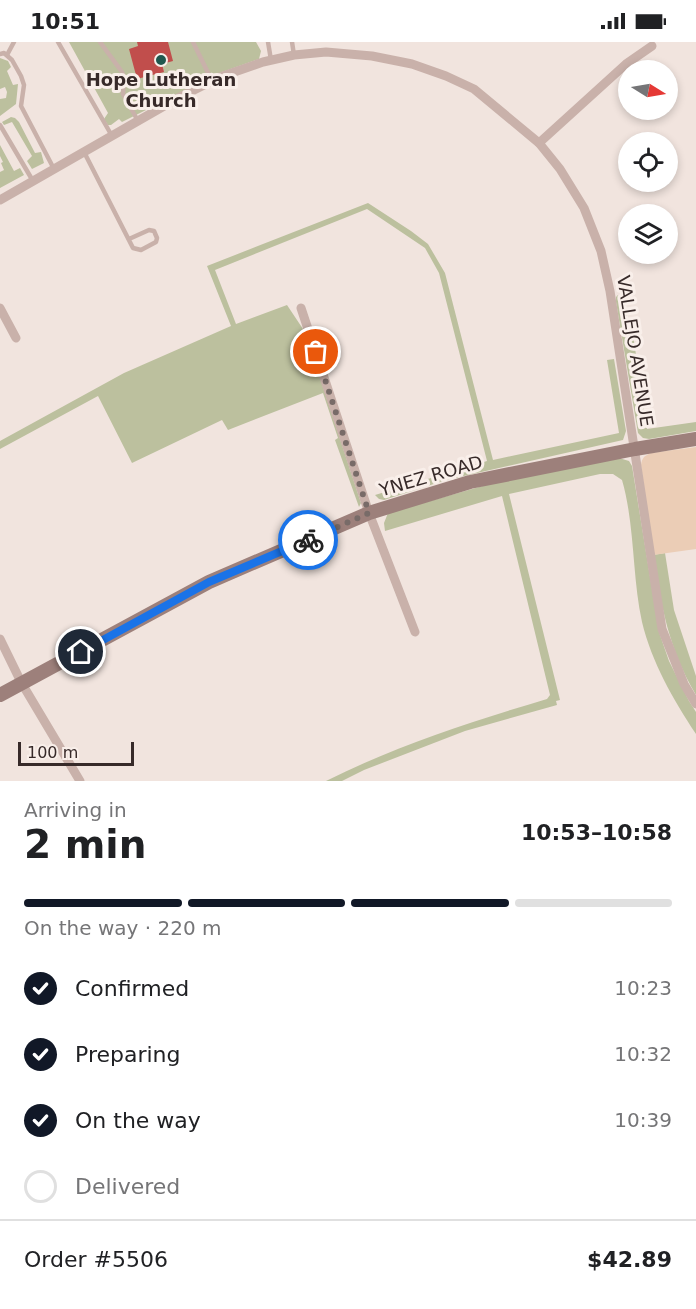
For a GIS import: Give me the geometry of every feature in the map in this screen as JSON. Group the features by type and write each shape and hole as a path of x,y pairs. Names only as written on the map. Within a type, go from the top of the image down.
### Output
{"main road":[{"name":"YNEZ ROAD","path":"0,695 209,582 369,513 471,482 634,449 696,439"}],"street":[{"path":"539,143 626,64 652,46"},
{"name":"VALLEJO AVENUE","path":"0,200 212,81 271,60 326,52 372,56 412,64 474,89 539,143 560,169 584,208 601,250 610,291 662,629 684,684 696,704"},
{"path":"0,308 16,338"},
{"path":"301,308 369,513 415,632"},
{"path":"0,639 21,682 80,781"}],"lane":[{"path":"7,55 14,42"},
{"path":"58,42 112,136"},
{"path":"100,42 122,72 123,94 138,121"},
{"path":"193,42 212,81"},
{"path":"268,42 271,60"},
{"path":"292,42 294,55"},
{"path":"0,54 7,55 12,60 23,81 22,108 54,169"},
{"path":"0,124 33,181"},
{"path":"84,152 129,239 134,248 141,249 156,242 158,238 154,231 149,230 129,239"}],"green space":[{"path":"69,42 256,42 261,51 259,59 222,72 122,122 119,119 108,125 104,119 108,113"},
{"path":"0,58 8,61 11,67 7,71 13,85 18,84 16,104 0,116 0,99 6,98 7,92 5,87 0,89"},
{"path":"11,117 19,122 35,153 41,152 44,163 32,169 27,161 32,156 12,122 4,125 2,122"},
{"path":"0,145 14,171 20,168 24,175 0,188 0,172 4,170 1,163 3,162 0,156"},
{"path":"368,203 428,244 445,273 493,460 619,433 607,360 614,359 626,431 623,440 446,480 384,500 379,499 375,495 487,461 439,273 425,248 367,209 215,270 236,324 287,305 305,332 361,503 359,507 335,440 338,438 323,393 228,430 222,420 132,463 98,396 0,449 0,441 124,373 231,326 207,266"},
{"path":"618,295 632,328 647,429 696,422 696,431 649,439 643,438 638,433 616,302"},
{"path":"619,458 629,461 632,466 659,632 669,661 696,712 696,734 664,680 646,637 639,605 629,515 622,480 613,474 600,474 509,494 560,700 556,701 557,705 465,731 364,770 342,781 326,781 407,745 547,699 550,695 502,496 385,531 384,523 388,513 486,485"},
{"path":"665,553 674,610 696,676 696,695 672,644 663,610 653,555"}],"sand":[{"path":"696,447 696,549 653,555 642,461 651,453"}],"building":[{"name":"Hope Lutheran Church","path":"137,42 168,42 173,61 162,64 164,72 137,79 129,49 138,46"}],"way so far":[{"path":"308,540 369,513 316,352"}],"place":[{"name":"Hope Lutheran Church","path":"161,60"}],"route":[{"path":"81,652 209,582 308,540"}]}
